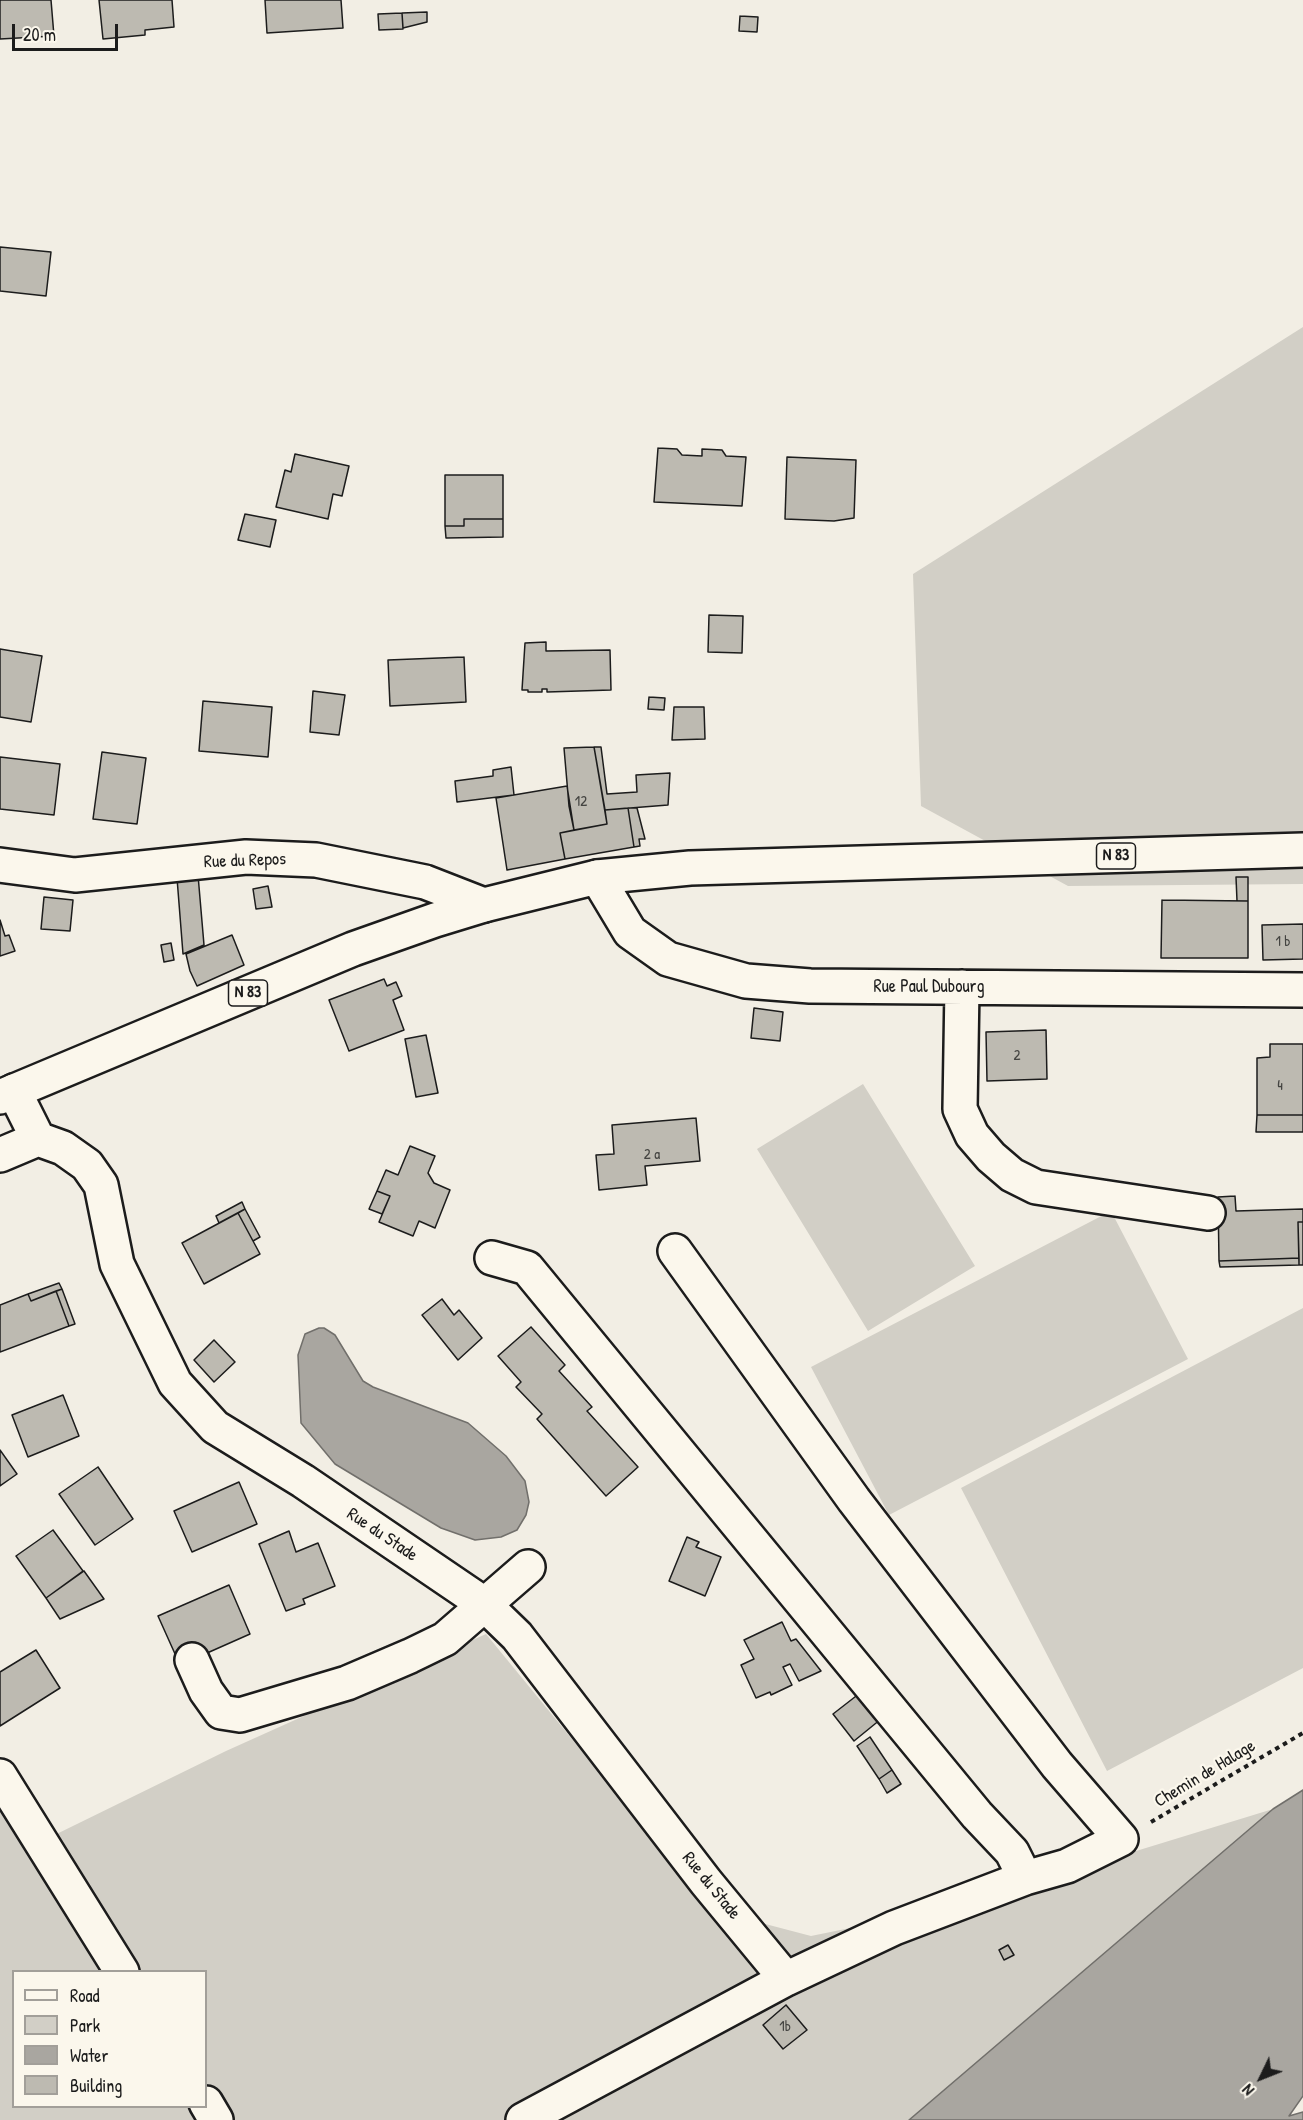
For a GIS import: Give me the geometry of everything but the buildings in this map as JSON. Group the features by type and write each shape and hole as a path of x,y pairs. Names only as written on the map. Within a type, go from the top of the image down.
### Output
{"street":[{"name":"N 83","path":"7,1094 353,949 484,905 597,877 690,868 1303,850"},
{"name":"Rue du Repos","path":"0,865 75,875 246,857 316,860 424,882 484,905"},
{"name":"Rue Paul Dubourg","path":"597,877 630,932 668,959 746,981 810,986 1303,990"},
{"path":"962,987 960,1109 972,1135 991,1157 1012,1175 1036,1187 1208,1213"},
{"path":"0,1155 38,1139 7,1094"},
{"name":"Rue du Stade","path":"38,1139 63,1148 87,1166 101,1185 117,1264 175,1383 215,1427 303,1481 484,1604 517,1636 706,1881 786,1979"},
{"path":"523,2120 786,1979 894,1928 1025,1878 1067,1866 1121,1839 1057,1765 854,1500 675,1251"},
{"path":"492,1258 527,1268 977,1815 1012,1852 1025,1878"},
{"path":"192,1660 206,1691 221,1712 240,1715 347,1683 445,1639 528,1567"},
{"path":"0,1776 122,1970"},
{"path":"207,2105 216,2120"}],"path":[{"name":"Chemin de Halage","path":"1121,1839 1303,1733"}],"green space":[{"path":"1303,327 1303,884 1068,886 921,806 913,574"},
{"path":"863,1084 975,1266 868,1331 757,1149"},
{"path":"1111,1211 1188,1359 889,1515 811,1367"},
{"path":"1303,1308 1303,1668 1107,1771 961,1488"},
{"path":"486,1634 712,1910 811,1936 1046,1888 1097,1863 1273,1809 909,2120 0,2120 0,1811 26,1849 226,1751"}],"water":[{"path":"324,1328 335,1335 363,1381 373,1387 468,1423 506,1456 525,1481 529,1502 526,1515 517,1530 501,1537 475,1540 441,1528 335,1464 301,1423 298,1355 305,1334"},
{"path":"1303,1790 1303,2096 1289,2116 1303,2112 1303,2120 909,2120 1273,1809"}]}
